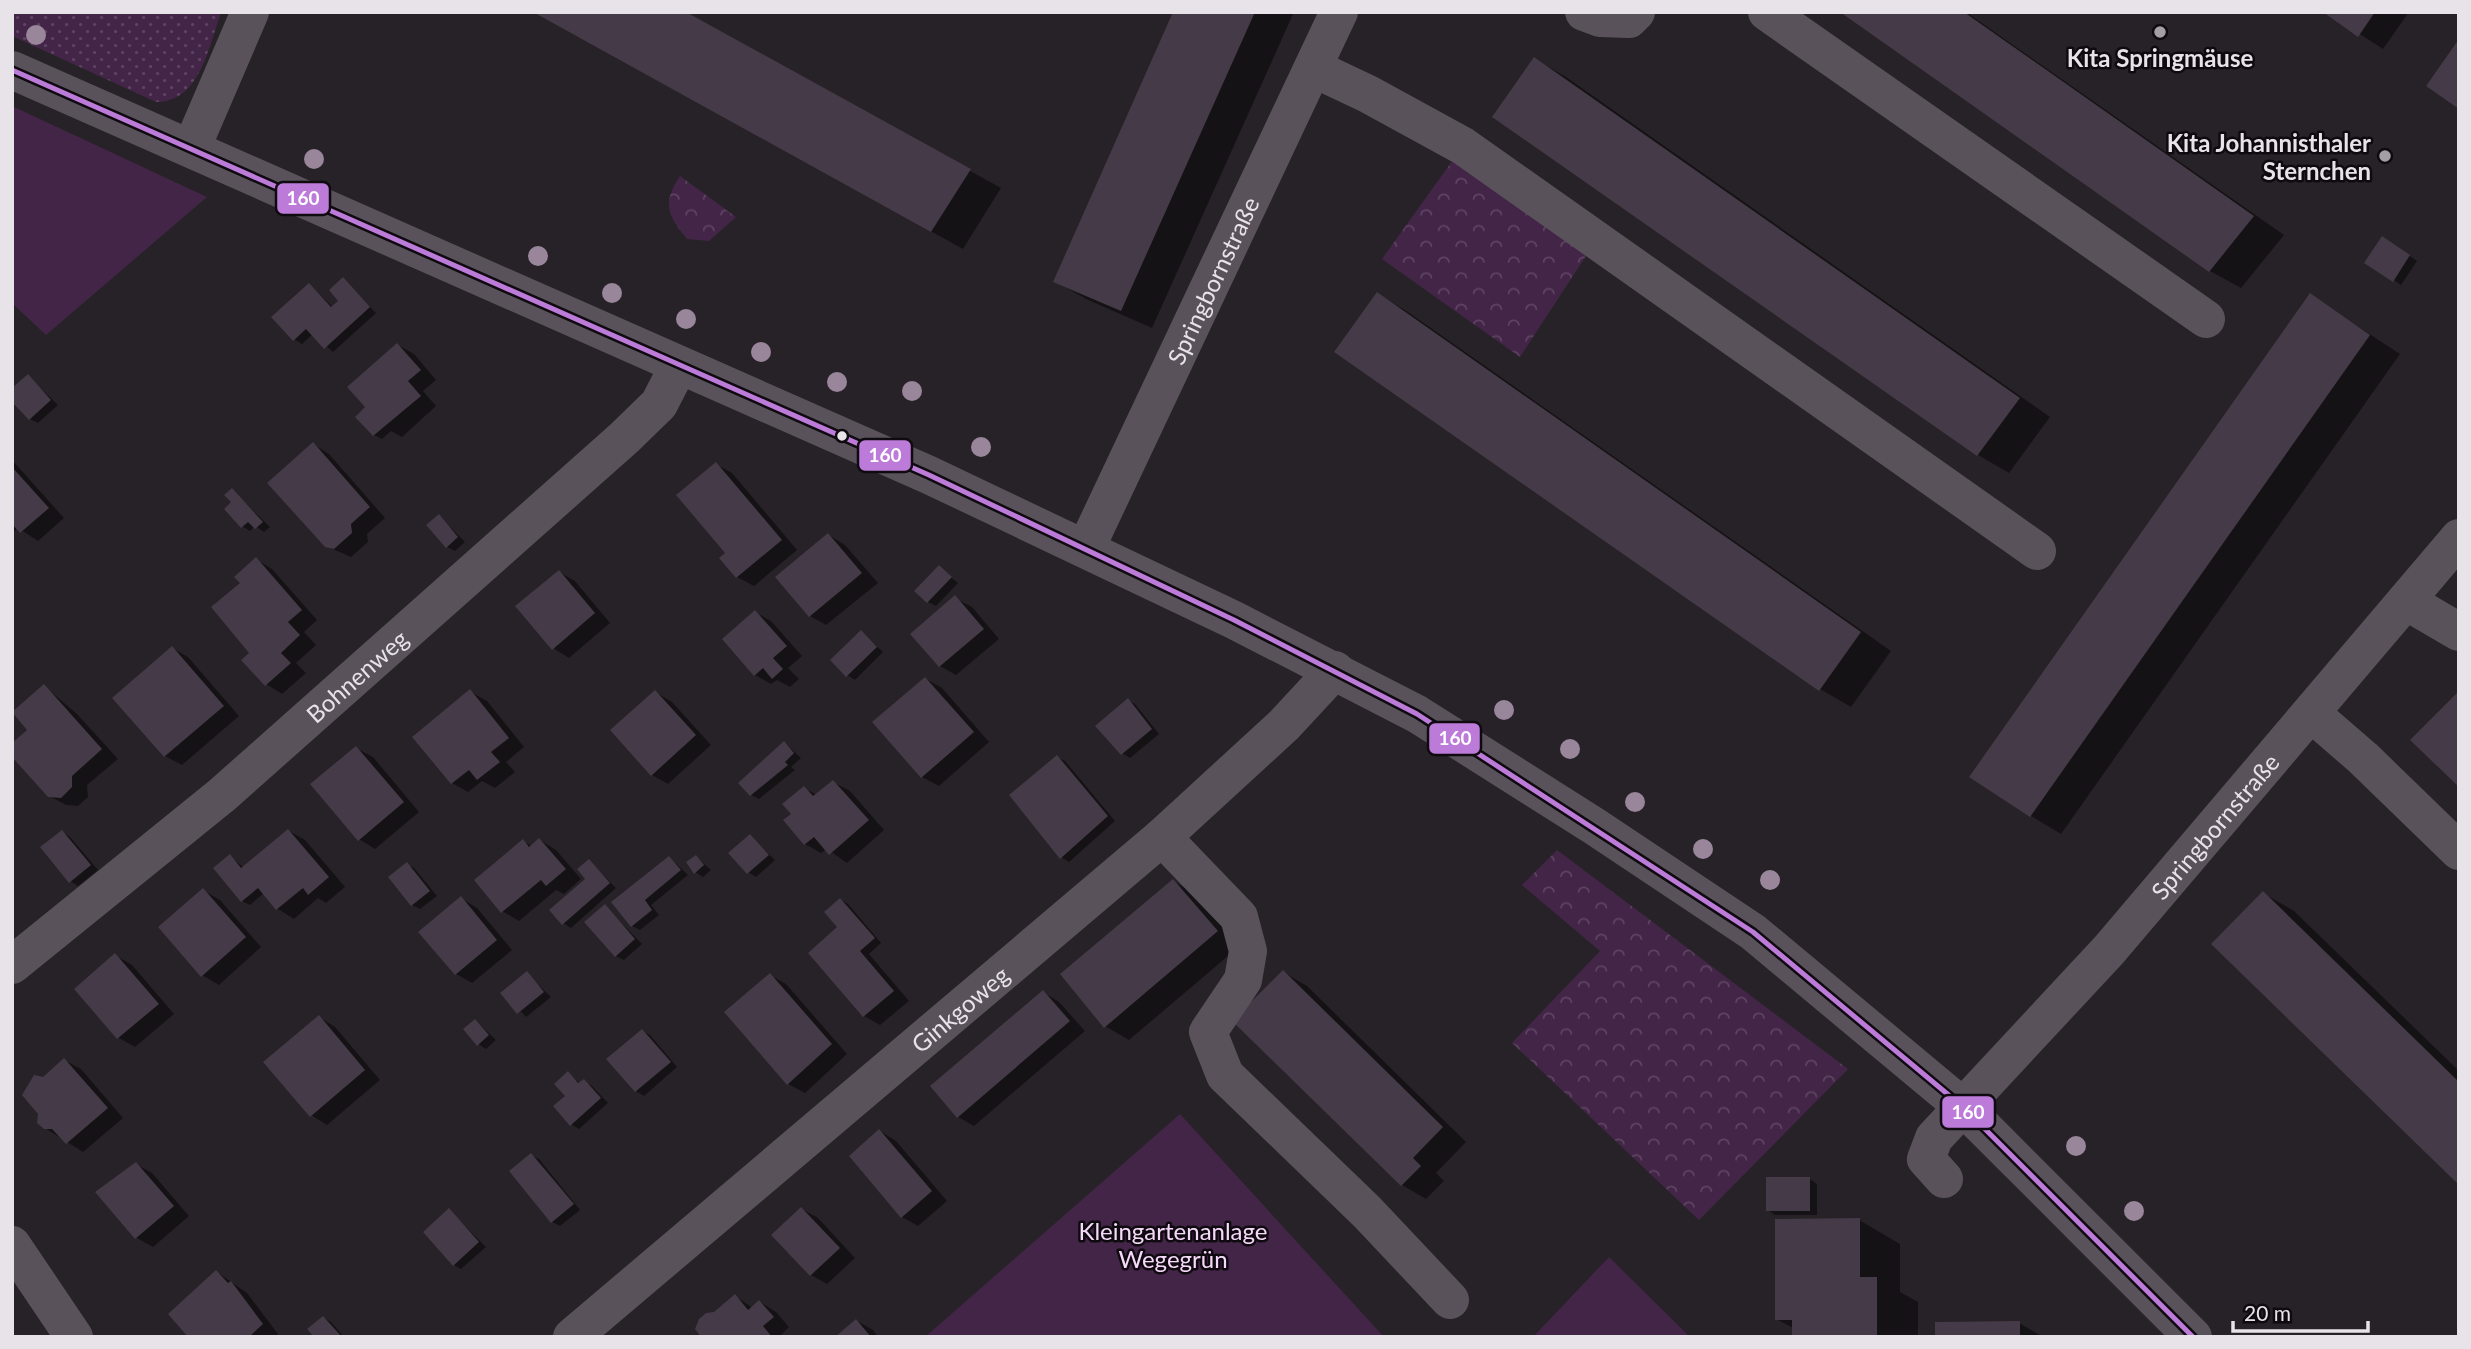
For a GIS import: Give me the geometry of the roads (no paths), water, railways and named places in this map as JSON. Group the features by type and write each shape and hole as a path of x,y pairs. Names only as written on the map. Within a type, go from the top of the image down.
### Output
{"street":[{"path":"192,147 250,12"},
{"name":"Springbornstraße","path":"1086,548 1339,12"},
{"path":"1584,12 1600,18 1629,19 1636,12"},
{"path":"1767,12 2206,320"},
{"path":"1313,68 1368,94 1463,146 2037,551"},
{"path":"12,70 192,147 867,447 1086,548 1335,670 1417,714 1753,932 1963,1108 2193,1337"},
{"name":"Bohnenweg","path":"12,965 222,795 624,438 659,404 679,365"},
{"name":"Springbornstraße","path":"1944,1179 1926,1159 1934,1138 2109,950 2459,538"},
{"path":"2406,601 2459,632"},
{"name":"Ginkgoweg","path":"572,1337 1162,837 1284,725 1335,670"},
{"path":"2311,713 2363,758 2459,851"},
{"path":"1162,837 1239,916 1248,951 1243,980 1208,1032 1226,1075 1367,1212 1450,1300"},
{"path":"12,1245 74,1337"}],"place":[{"name":"Kita Springmäuse","path":"2160,32"},
{"name":"Kita Johannisthaler Sternchen","path":"2385,156"}],"park label":[{"name":"Kleingartenanlage Wegegrün","path":"1173,1244"}]}
